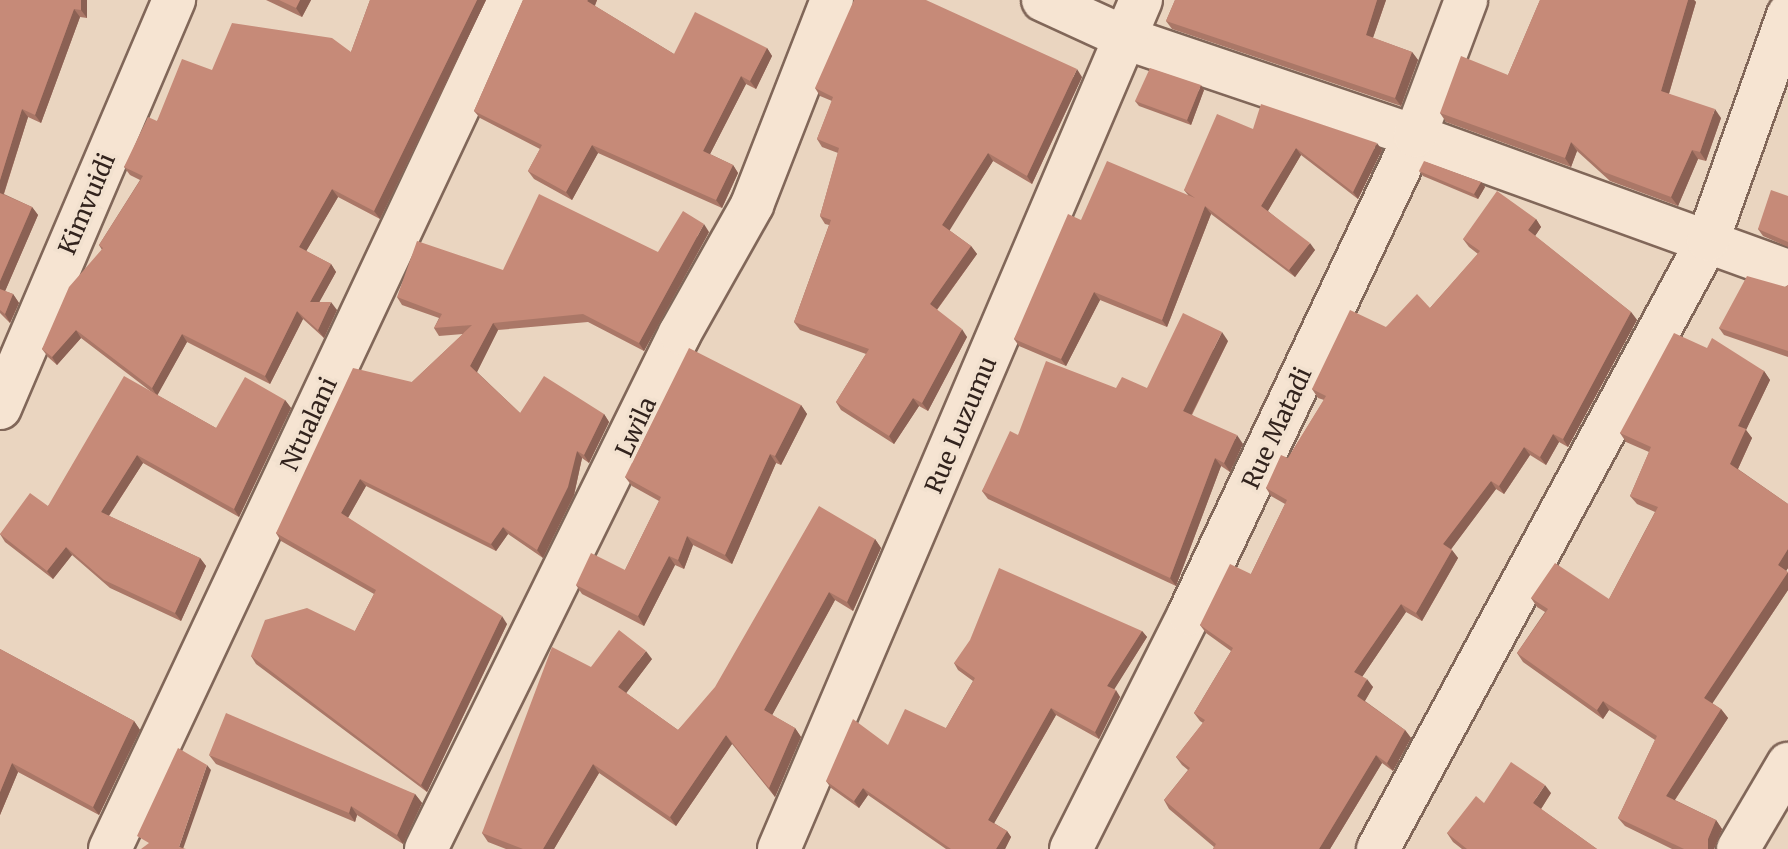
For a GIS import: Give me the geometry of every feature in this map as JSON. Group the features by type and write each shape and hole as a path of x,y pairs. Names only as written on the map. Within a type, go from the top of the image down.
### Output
{"street":[{"name":"Kimvuidi","path":"0,408 174,0"},
{"name":"Ntualani","path":"110,849 509,0"},
{"name":"Lwila","path":"426,849 680,333 752,205 832,0"},
{"path":"1043,0 1128,39 1415,136 1788,271"},
{"name":"Rue Luzumu","path":"779,849 1128,39 1141,0"},
{"name":"Rue Matadi","path":"1071,849 1189,614 1415,136 1466,0"},
{"path":"1378,849 1708,240 1788,15"},
{"path":"1738,849 1788,764"}],"building":[{"path":"0,0 81,0 81,10 74,9 35,115 22,109 0,180"},
{"path":"279,0 300,0 296,8"},
{"path":"370,0 477,0 374,211 332,189 299,247 331,264 310,302 331,302 318,330 297,311 265,376 182,334 152,388 76,330 52,357 42,349 69,287 103,248 99,245 143,176 124,167 148,117 157,121 182,59 212,70 232,23 332,38 351,52"},
{"path":"523,0 588,0 674,54 695,12 767,48 750,81 741,76 703,151 733,165 716,200 592,145 566,192 528,171 542,145 474,111"},
{"path":"854,0 926,0 1077,69 1027,176 988,153 942,225 971,246 930,304 962,329 922,403 913,398 889,436 836,402 869,349 794,322 831,220 820,216 839,148 817,139 833,97 815,88"},
{"path":"1175,0 1377,0 1366,35 1412,52 1395,98 1166,21"},
{"path":"1540,0 1688,0 1661,91 1715,109 1700,152 1692,150 1671,197 1604,172 1571,142 1565,158 1440,113 1461,56 1508,75"},
{"path":"1150,68 1201,85 1187,120 1135,101"},
{"path":"1261,104 1377,143 1353,192 1296,148 1261,206 1310,243 1289,270 1205,206 1162,320 1094,292 1061,359 1014,339 1068,214 1081,220 1107,161 1195,198 1184,190 1217,114 1253,129"},
{"path":"1424,161 1481,182 1474,194 1419,171"},
{"path":"1771,190 1788,196 1788,242 1758,229"},
{"path":"1497,191 1536,219 1528,230 1631,312 1563,439 1553,434 1540,457 1524,447 1499,486 1491,481 1443,544 1452,550 1416,613 1401,604 1354,672 1367,679 1357,696 1405,730 1387,763 1376,755 1319,849 1213,849 1216,844 1164,800 1190,768 1176,757 1205,720 1194,713 1233,648 1200,625 1230,564 1251,574 1287,500 1266,488 1281,455 1288,458 1326,396 1312,389 1350,310 1386,327 1417,294 1430,308 1480,251 1463,239"},
{"path":"0,193 32,207 0,281"},
{"path":"539,194 658,252 683,211 704,224 639,343 583,314 493,323 470,366 520,413 544,376 604,414 584,455 577,451 568,487 537,550 503,527 491,544 360,479 341,513 502,616 421,785 251,656 265,620 307,608 355,631 376,590 276,533 353,368 412,382 472,325 434,328 442,314 397,297 417,241 503,270"},
{"path":"1747,276 1788,285 1788,351 1719,328"},
{"path":"0,289 13,294 5,314 0,310"},
{"path":"1183,313 1222,332 1183,411 1237,435 1224,463 1215,458 1170,578 982,491 1010,431 1018,435 1046,361 1116,388 1122,377 1147,388"},
{"path":"1674,333 1707,348 1712,338 1764,371 1738,426 1746,429 1730,464 1788,504 1788,549 1778,565 1788,572 1704,698 1721,709 1666,796 1716,820 1708,839 1708,849 1684,849 1618,818 1657,736 1603,701 1597,710 1517,653 1548,609 1531,598 1555,563 1609,599 1658,507 1630,496 1651,447 1620,433"},
{"path":"689,348 801,405 775,456 770,454 725,555 687,536 678,560 669,556 638,616 576,585 591,553 625,570 661,497 625,477"},
{"path":"124,376 216,428 245,377 285,400 234,509 137,455 101,512 200,558 175,613 104,580 66,547 47,571 0,534 30,493 48,506"},
{"path":"819,506 875,539 847,602 829,592 764,710 795,728 769,788 726,735 670,817 593,764 543,849 523,849 482,833 552,647 591,667 619,630 646,651 618,687 678,730 715,687"},
{"path":"999,568 1142,631 1107,686 1116,690 1095,732 1051,708 988,820 1007,831 996,849 951,849 863,788 854,801 826,781 853,719 888,745 905,709 946,728 975,678 954,663 970,640"},
{"path":"0,649 134,721 93,807 12,763 0,792"},
{"path":"226,713 415,794 397,835 351,806 349,813 209,755"},
{"path":"178,748 207,765 179,847 186,849 141,849 149,843 137,836"},
{"path":"1511,762 1545,785 1533,803 1597,849 1467,849 1447,833 1476,796 1484,803"}]}
